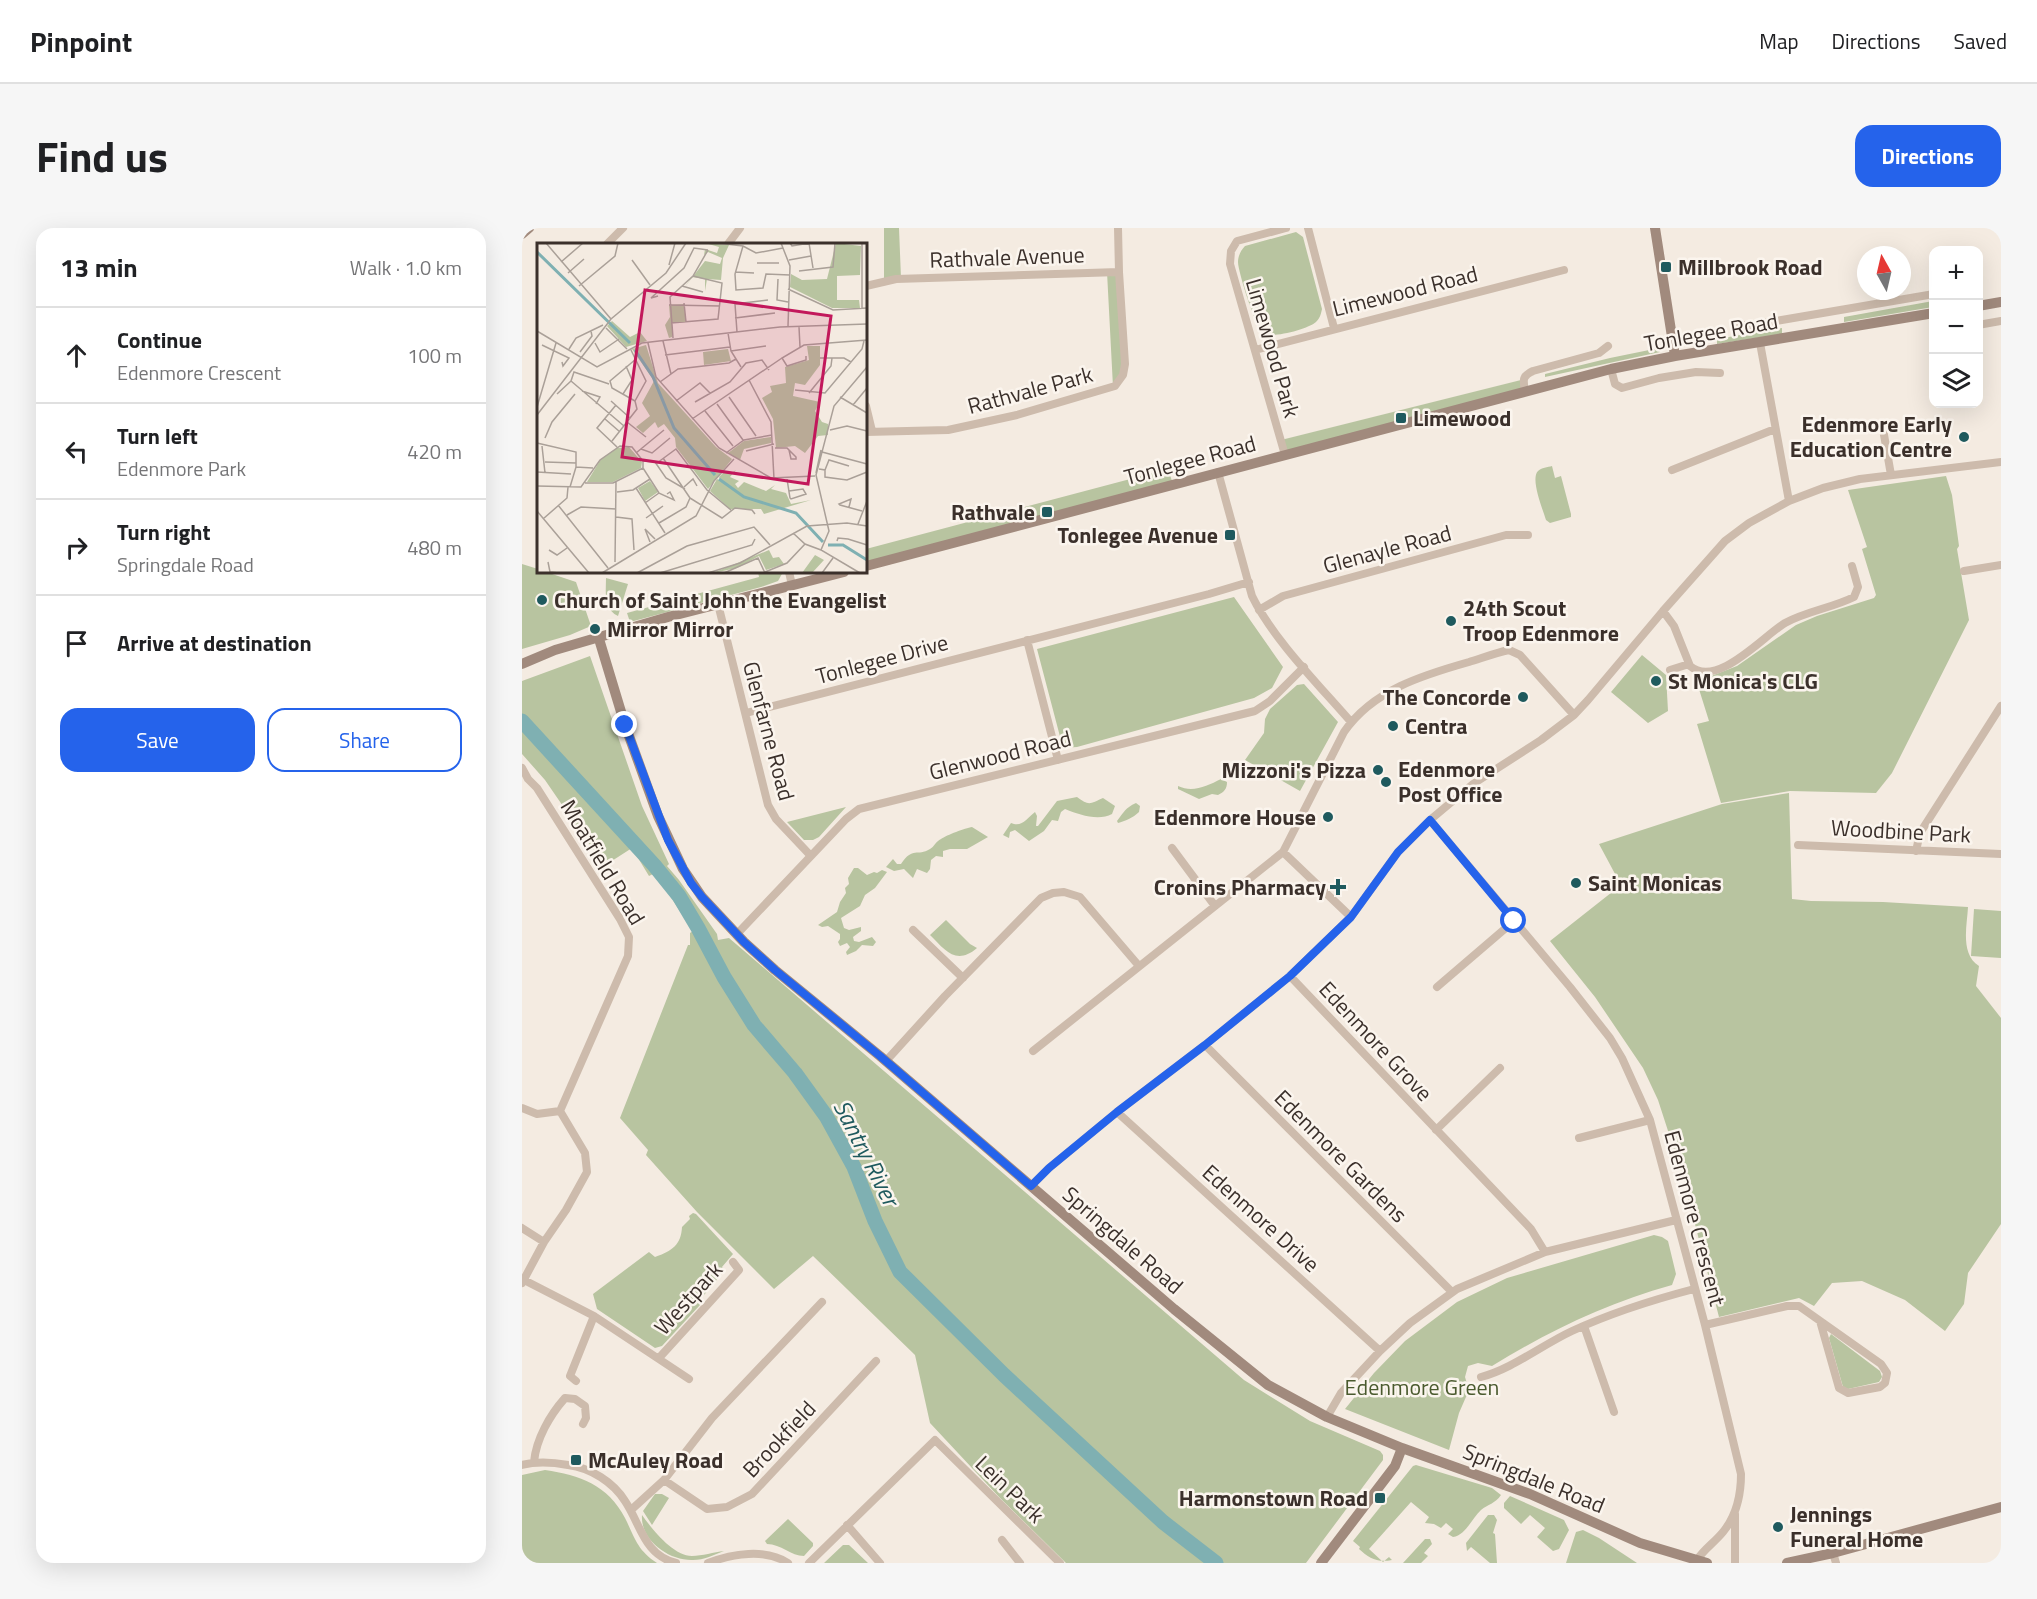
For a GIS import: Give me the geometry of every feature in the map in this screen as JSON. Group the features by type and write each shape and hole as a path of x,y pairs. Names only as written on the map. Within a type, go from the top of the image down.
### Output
{"street":[{"path":"522,234 529,228"},
{"path":"608,243 623,228"},
{"path":"729,243 740,228"},
{"name":"Rathvale Park","path":"869,431 948,430 1017,414 1115,386 1123,375 1125,364 1118,228"},
{"name":"Limewood Park","path":"1285,455 1230,264 1231,251 1237,241 1286,228"},
{"path":"1308,228 1334,328"},
{"path":"1655,228 1675,356"},
{"name":"Limewood Road","path":"1255,350 1564,270"},
{"name":"Rathvale Avenue","path":"867,286 896,279 1119,272"},
{"name":"Tonlegee Road","path":"1735,325 1752,325 1929,295"},
{"path":"1983,305 2001,302"},
{"name":"Tonlegee Road","path":"867,566 1611,369 1675,356 1929,314"},
{"path":"1814,315 1817,333"},
{"path":"1983,324 2001,321"},
{"path":"1760,343 1788,501"},
{"path":"1525,391 1524,375 1599,353 1608,346"},
{"name":"Tonlegee Road","path":"1611,369 1616,384 1622,388 1659,378 1696,372 1720,373"},
{"path":"867,414 869,431"},
{"path":"1672,470 1775,429"},
{"path":"1883,429 1892,475"},
{"path":"1031,1186 1049,1168 1117,1112 1290,976 1351,917 1398,852 1430,820 1473,784 1541,740 1574,715 1725,541 1749,523 1788,501 1823,488 1860,479 2001,462"},
{"path":"1218,472 1259,610 1351,722"},
{"name":"Glenayle Road","path":"1259,610 1283,596 1506,535 1528,535"},
{"path":"1964,571 2001,565"},
{"path":"1663,611 1674,626 1689,664 1695,670 1702,672 1723,666 1752,650 1784,624 1854,597 1858,587 1852,566"},
{"path":"789,573 792,585"},
{"path":"522,664 555,650 718,604 840,573"},
{"name":"Tonlegee Drive","path":"746,713 1249,582"},
{"name":"Glenfarne Road","path":"718,604 768,805 776,819 810,855"},
{"name":"Springdale Road","path":"599,639 636,757 668,840 691,883 737,934 775,970 886,1061 1174,1309 1268,1385 1327,1417 1402,1448 1530,1494 1641,1543 1702,1562"},
{"path":"1027,640 1058,760"},
{"path":"1033,1051 1282,852 1351,722 1387,692 1421,676 1509,650 1520,655 1574,715"},
{"path":"1670,670 1689,664"},
{"name":"Glenwood Road","path":"737,934 810,855 846,819 860,809 1255,711 1270,701 1304,667"},
{"path":"1916,851 1920,833 2001,706"},
{"name":"Moatfield Road","path":"522,768 525,781 546,803 620,919 629,937 628,956 560,1111"},
{"name":"Edenmore Crescent","path":"1430,820 1610,1038 1623,1058 1650,1120 1705,1325 1741,1474 1741,1488 1735,1513 1735,1563"},
{"name":"Woodbine Park","path":"1798,845 2001,854"},
{"path":"1172,848 1215,906"},
{"path":"1282,852 1351,917"},
{"path":"886,1061 1041,898 1053,893 1065,892 1080,897 1139,966"},
{"path":"1437,987 1514,921"},
{"path":"913,930 963,978"},
{"name":"Edenmore Grove","path":"1290,976 1531,1229 1545,1252"},
{"name":"Edenmore Gardens","path":"1205,1045 1452,1292"},
{"name":"Edenmore Grove","path":"1436,1130 1500,1068"},
{"path":"522,1108 537,1114 560,1111 585,1153 587,1172 544,1242 523,1282"},
{"name":"Edenmore Drive","path":"1117,1112 1380,1351"},
{"name":"Edenmore Crescent","path":"1579,1138 1650,1120"},
{"path":"1327,1417 1341,1393 1380,1351 1410,1323 1452,1292 1498,1270 1545,1252 1676,1220"},
{"path":"522,1228 544,1242"},
{"name":"Westpark","path":"659,1358 739,1270 733,1262"},
{"name":"Westpark","path":"523,1282 594,1316 689,1379"},
{"path":"1481,1377 1496,1373 1536,1349 1600,1318 1694,1289"},
{"path":"631,1510 664,1480 712,1418 822,1302"},
{"name":"Edenmore Crescent","path":"1705,1325 1787,1306 1799,1306 1820,1321 1881,1365 1887,1373 1885,1383 1880,1387 1848,1394 1843,1392 1839,1388 1820,1321"},
{"path":"576,1381 570,1376 594,1316"},
{"path":"1584,1326 1614,1412"},
{"name":"Brookfield","path":"664,1480 707,1509 728,1507 752,1494 876,1361"},
{"path":"534,1462 536,1448 556,1407 565,1398 575,1399 585,1406 586,1418 583,1424"},
{"name":"Lein Park","path":"847,1525 934,1440 1060,1563"},
{"path":"1321,1563 1395,1466 1402,1448"},
{"path":"522,1465 534,1462 574,1466 590,1471 614,1487 631,1510 640,1532 653,1551 676,1563"},
{"path":"1787,1563 1834,1558 2001,1507"},
{"name":"Edenmore Crescent","path":"1702,1562 1703,1550 1716,1539 1735,1513"},
{"path":"809,1563 847,1525 880,1563"},
{"path":"1716,1539 1735,1541"},
{"name":"Lein Park","path":"1002,1540 1020,1563"},
{"path":"708,1563 720,1558 756,1553 788,1563"}],"green space":[{"path":"884,228 899,228 901,278 884,281"},
{"path":"1296,232 1303,237 1322,309 1321,313 1316,322 1306,328 1268,335 1260,329 1252,311 1241,277 1239,258 1245,246"},
{"path":"1107,272 1119,272 1125,364 1113,387"},
{"path":"1929,302 1929,308 1844,322 1844,317"},
{"path":"1782,328 1782,334 1717,344 1717,339"},
{"path":"1659,348 1660,352 1545,377 1545,374"},
{"path":"1525,379 1523,392 1285,454 1281,440"},
{"path":"1552,466 1555,478 1561,476 1571,517 1550,523 1546,520 1535,481 1538,471"},
{"path":"1168,469 1173,484 867,566 867,549"},
{"path":"1946,476 1952,495 1959,546 1957,549 1969,620 1892,773 1876,793 1790,791 1721,803 1697,724 1709,721 1698,686 1701,680 1737,666 1796,625 1874,598 1876,595 1862,549 1867,547 1848,490"},
{"path":"522,564 537,569 537,573 549,573 576,582 591,626 570,635 522,649"},
{"path":"758,573 782,573 778,581 761,587 630,622 627,613 759,577"},
{"path":"606,578 628,584 618,616 613,613 608,604"},
{"path":"1234,597 1283,667 1272,688 1254,698 1077,747 1063,748 1037,649"},
{"path":"1642,655 1666,675 1668,711 1648,723 1611,692"},
{"path":"590,656 642,806 669,864 667,866 717,934 718,940 729,938 1244,1380 1310,1421 1380,1451 1383,1460 1306,1563 1066,1563 1000,1498 930,1423 915,1355 813,1256 774,1289 697,1212 646,1155 648,1150 620,1118 688,945 690,945 690,933 693,931 655,873 649,876 632,848 604,866 545,780 522,754 522,681"},
{"path":"1304,684 1338,722 1300,791 1245,760 1264,733 1265,719 1270,709 1297,685"},
{"path":"1221,779 1227,784 1225,790 1218,795 1212,794 1199,799 1178,789 1178,786 1189,789 1200,788"},
{"path":"1789,793 1792,899 1968,907 1966,939 1969,954 1979,966 1976,986 2001,1018 2001,1224 1968,1273 1964,1304 1945,1331 1905,1300 1862,1281 1832,1283 1814,1306 1799,1298 1719,1317 1682,1174 1658,1100 1643,1068 1595,997 1550,941 1621,885 1599,844 1722,804"},
{"path":"1077,797 1090,803 1103,798 1115,806 1112,814 1101,817 1083,815 1065,809 1061,812 1058,821 1052,820 1044,831 1029,841 1015,830 1010,832 1009,838 1003,835 1011,823 1021,823 1035,812 1036,826 1038,826 1057,801"},
{"path":"1136,803 1140,806 1139,812 1118,823 1117,821 1125,810"},
{"path":"846,807 819,837 813,840 804,840 787,822"},
{"path":"972,827 988,837 967,849 943,851 943,857 936,856 931,860 927,873 917,869 913,878 904,869 894,871 886,867 893,859 897,864 901,864 912,853 926,851 944,837"},
{"path":"854,868 858,868 867,875 882,870 887,872 875,888 865,895 860,906 841,918 844,928 849,930 861,927 861,931 853,937 854,941 859,942 872,937 876,942 873,946 862,945 847,955 846,952 850,947 847,943 840,946 838,942 840,934 828,926 818,925 837,912 846,893 845,888 849,884 848,878"},
{"path":"1974,909 2001,911 2001,958 1971,956"},
{"path":"946,920 977,948 963,956 957,956 941,946 930,935"},
{"path":"693,1213 733,1254 722,1267 724,1271 699,1301 700,1305 662,1346 655,1348 597,1309 593,1294 649,1252 655,1257 671,1250 678,1243 682,1227"},
{"name":"Edenmore Green","path":"1654,1235 1668,1241 1676,1274 1672,1285 1624,1300 1579,1319 1492,1366 1478,1363 1468,1366 1465,1377 1469,1390 1459,1413 1449,1450 1345,1409 1374,1373 1405,1341 1457,1302 1507,1278"},
{"path":"1831,1334 1880,1371 1882,1377 1879,1382 1848,1389 1843,1387 1829,1338"},
{"path":"1413,1466 1492,1488 1501,1495 1481,1510 1462,1533 1453,1537 1448,1534 1453,1529 1446,1523 1441,1528 1425,1523 1429,1517 1411,1502 1369,1549 1382,1561 1366,1555 1353,1541"},
{"path":"545,1470 581,1479 610,1497 625,1518 641,1548 657,1563 522,1563 522,1475"},
{"path":"655,1494 662,1494 669,1498 652,1525 643,1511"},
{"path":"1510,1496 1564,1520 1569,1530 1559,1549 1553,1551 1537,1537 1545,1528 1530,1515 1521,1524 1504,1508 1504,1503"},
{"path":"642,1515 664,1541 678,1552 696,1556 724,1551 697,1560 675,1557 658,1548 651,1541 646,1533"},
{"path":"1488,1515 1494,1515 1497,1520 1493,1533 1495,1534 1497,1563 1490,1563 1471,1547 1467,1551 1466,1543"},
{"path":"788,1519 813,1543 804,1556 767,1544 765,1541"},
{"path":"1583,1530 1637,1563 1566,1563 1576,1532"},
{"path":"1425,1539 1430,1539 1432,1544 1424,1553 1428,1556 1421,1563 1403,1563"},
{"path":"843,1545 849,1545 868,1563 824,1563"}],"waterway":[{"name":"Santry River","path":"522,721 654,865 679,896 724,977 754,1025 795,1073 826,1116 854,1167 875,1221 900,1272 1004,1375 1163,1522 1216,1563"}],"place":[{"name":"Millbrook Road","path":"1666,267"},
{"name":"Limewood","path":"1401,418"},
{"name":"Edenmore Early Education Centre","path":"1964,437"},
{"name":"Rathvale","path":"1047,512"},
{"name":"Tonlegee Avenue","path":"1230,535"},
{"name":"Church of Saint John the Evangelist","path":"542,600"},
{"name":"24th Scout Troop Edenmore","path":"1451,621"},
{"name":"Mirror Mirror","path":"595,629"},
{"name":"St Monica's CLG","path":"1656,681"},
{"name":"The Concorde","path":"1523,697"},
{"name":"Centra","path":"1393,726"},
{"name":"Mizzoni's Pizza","path":"1378,770"},
{"name":"Edenmore Post Office","path":"1386,782"},
{"name":"Edenmore House","path":"1328,817"},
{"name":"Saint Monicas","path":"1576,883"},
{"name":"Cronins Pharmacy","path":"1338,887"},
{"name":"McAuley Road","path":"576,1460"},
{"name":"Harmonstown Road","path":"1380,1498"},
{"name":"Jennings Funeral Home","path":"1778,1527"}],"route":[{"path":"625,725 668,840 691,883 702,897 744,942 775,970 880,1056 1031,1186 1049,1168 1117,1112 1205,1045 1313,956 1351,917 1398,852 1430,820 1514,921"}]}
